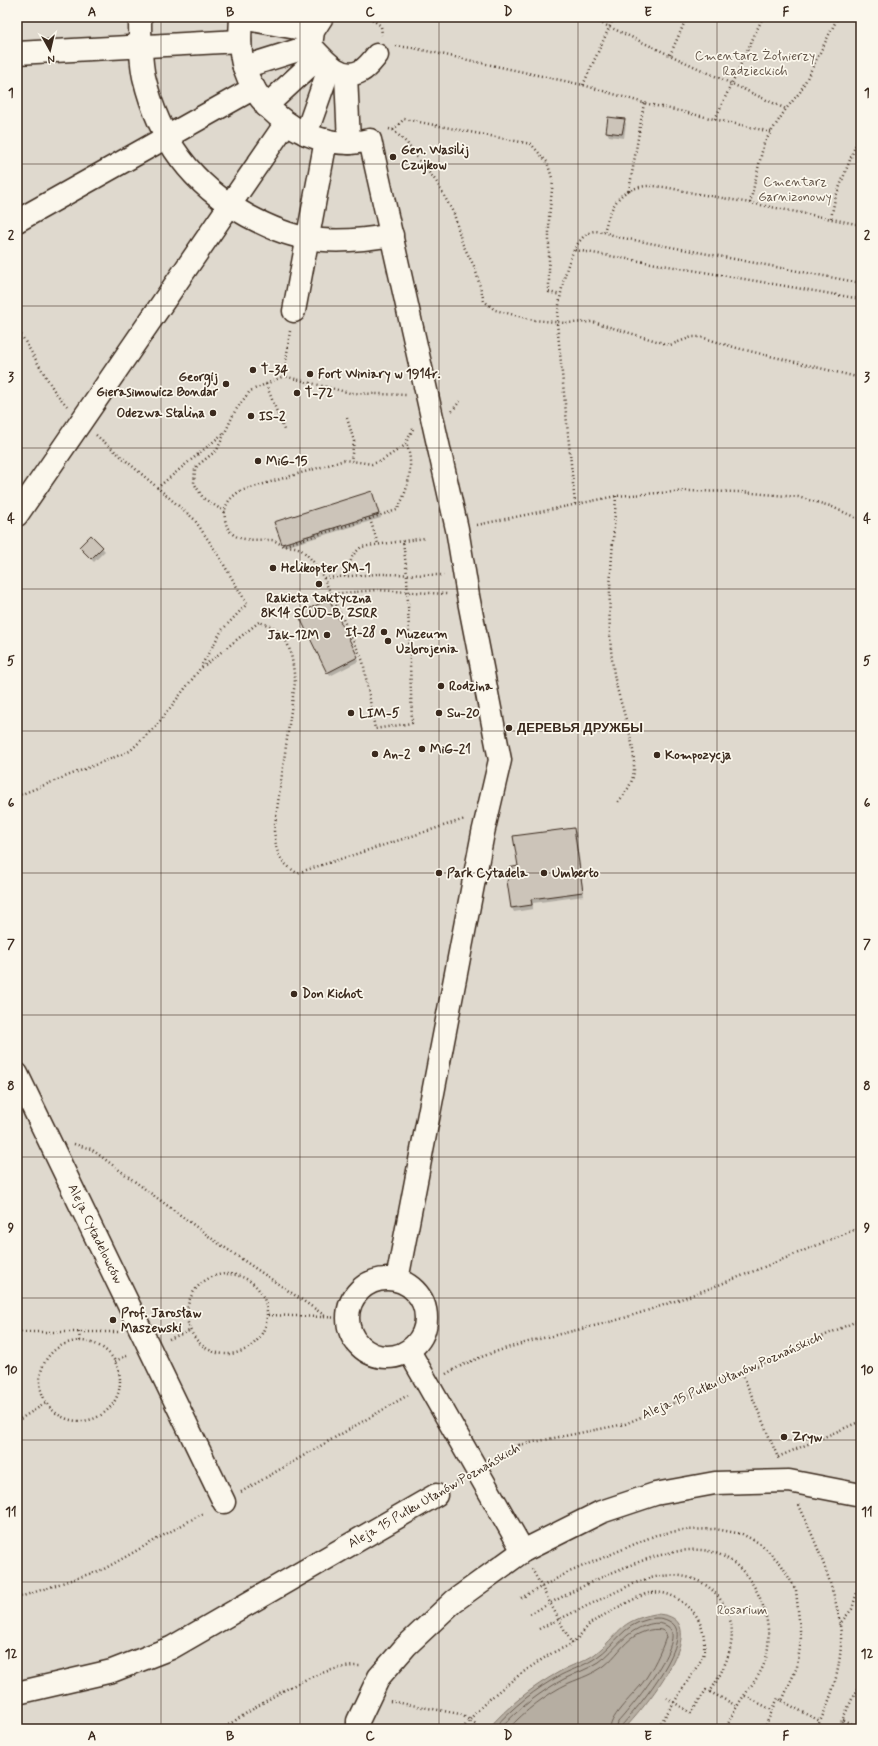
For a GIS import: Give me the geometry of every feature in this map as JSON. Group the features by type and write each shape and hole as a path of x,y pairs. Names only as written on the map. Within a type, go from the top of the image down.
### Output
{"street":[{"path":"140,17 140,47 144,76 151,103 166,137 185,165 204,186 230,206 281,232 307,238 334,241 365,240 392,235"},
{"path":"384,46 361,71 324,48 241,18 240,41 244,67 254,88 266,106 286,123 316,137 349,143 370,140 457,529 468,596 500,760 488,811 397,1280"},
{"path":"17,53 240,41"},
{"path":"244,67 324,48"},
{"path":"266,106 324,48"},
{"path":"294,311 307,238 324,48"},
{"path":"324,48 349,143"},
{"path":"17,221 254,88"},
{"path":"17,515 286,123"},
{"name":"Aleja Cytadelowców","path":"17,1074 224,1502"},
{"path":"397,1280 417,1291 427,1312 424,1334 409,1351 389,1358 368,1353 353,1338 337,1317 355,1295 374,1281 397,1280"},
{"path":"409,1351 523,1551"},
{"path":"358,1729 358,1722 379,1677 406,1646 454,1600 523,1551 602,1512 655,1494 714,1483 789,1481 861,1495"},
{"name":"Aleja 15 Pułku Ułanów Poznańskich","path":"17,1693 112,1671 171,1648 436,1495"}],"path":[{"path":"369,17 381,26 384,46 413,48 583,85 644,103 772,132"},
{"path":"588,17 786,109"},
{"path":"583,85 614,17"},
{"path":"670,55 687,17"},
{"path":"715,119 763,17"},
{"path":"750,203 764,143 786,109 800,92 838,17"},
{"path":"851,17 861,22"},
{"path":"629,191 644,103"},
{"path":"393,130 404,119 531,144 547,162 553,181 550,216 549,292 560,295"},
{"path":"370,140 388,129 393,130 407,143 436,181 454,214 462,243 475,268 484,301 494,310 510,315 557,323 593,322 670,345 692,337 701,337 737,348 861,378"},
{"path":"831,218 834,199 861,131"},
{"path":"604,232 615,202 629,191 636,188 653,186 831,218 861,225"},
{"path":"575,504 557,323 560,295 566,270 575,250 585,235 593,231 604,232 618,237 861,284"},
{"path":"575,250 861,300"},
{"path":"17,328 55,392 81,422 194,520 217,553 247,604 222,630 200,669 157,725 130,751 17,796"},
{"path":"284,376 288,347"},
{"path":"225,512 203,498 194,483 194,475 198,465 217,450 235,411 250,391 284,376 350,393 410,395 426,392"},
{"path":"266,384 284,430"},
{"path":"347,418 354,440 351,460"},
{"path":"403,541 408,592 412,723 375,729 363,661 321,570 299,548 284,546 273,540 255,541 236,537 226,526 225,512 228,500 240,491 345,460 372,464 381,461 399,451 406,443 412,429"},
{"path":"157,488 226,431"},
{"path":"284,546 396,510 402,500 411,467 410,454 406,443"},
{"path":"457,529 616,496 687,491 741,492 798,497 830,506 861,520"},
{"path":"616,496 609,624 616,686 632,747 634,761 632,781 626,793 617,803"},
{"path":"370,518 378,544"},
{"path":"345,576 353,555 361,547 425,538"},
{"path":"324,578 407,574 449,575"},
{"path":"331,594 377,590 468,596"},
{"path":"200,669 259,622 278,630 286,641 292,660 296,682 274,831 277,853 288,866 297,873 488,811"},
{"path":"52,1145 60,1141 92,1149 218,1242 337,1317"},
{"path":"229,1274 248,1280 263,1295 268,1315 262,1336 245,1351 224,1355 203,1348 189,1331 186,1311 193,1291 208,1278 229,1274"},
{"path":"268,1315 337,1317"},
{"name":"Aleja 15 Pułku Ułanów Poznańskich","path":"436,1495 519,1445 625,1424 861,1319"},
{"path":"856,1322 861,1322"},
{"path":"17,1332 142,1332"},
{"path":"79,1332 80,1341"},
{"path":"80,1341 88,1342 104,1348 115,1361 119,1370 120,1381 115,1401 101,1416 81,1422 61,1417 46,1403 40,1385 42,1366 54,1351 62,1345 80,1341"},
{"path":"742,1373 825,1569 837,1607 841,1644 835,1687 817,1728"},
{"path":"17,1421 46,1403"},
{"path":"778,1457 861,1421"},
{"path":"521,1598 567,1573 656,1535 683,1530 715,1529 742,1534 760,1544 781,1564 796,1590 801,1640 797,1667 782,1701"},
{"path":"530,1614 618,1570 668,1554 702,1550 725,1557 742,1570 757,1589 765,1612 768,1636 766,1658 758,1677 737,1706 725,1729"},
{"path":"535,1574 572,1644"},
{"path":"539,1629 639,1582 662,1576 688,1577 707,1584 719,1596 732,1626 731,1649 723,1672 710,1692"},
{"path":"839,1626 852,1608 861,1578"},
{"path":"462,1729 469,1719 511,1682 550,1654 572,1644 591,1623 641,1596 664,1592 677,1597 693,1611 702,1624 705,1644 703,1658 657,1729"},
{"path":"222,1729 277,1695 323,1672 349,1666 362,1666 379,1677"},
{"path":"838,1729 861,1680"},
{"path":"667,1698 690,1713 706,1690 737,1706"},
{"path":"370,1696 460,1714 476,1724"},
{"path":"745,1696 772,1710"},
{"path":"764,1729 778,1698 820,1721"},
{"path":"843,1720 861,1728"}],"green space":[{"name":"Park Cytadela","path":"17,17 861,17 861,1729 17,1729"}],"water":[{"path":"655,1614 674,1618 681,1630 679,1646 671,1665 659,1685 646,1704 624,1729 488,1729 512,1705 539,1684 595,1654 626,1624"}],"building":[{"path":"608,117 625,119 622,134 606,132"},
{"path":"372,491 379,514 282,544 274,522"},
{"path":"91,535 103,547 91,559 79,547"},
{"path":"329,599 358,657 327,673 298,614"},
{"name":"Umberto","path":"574,828 583,892 531,899 532,905 511,908 507,881 509,878 508,868 518,866 513,836"}],"place":[{"name":"Gen. Wasilij Czujkow","path":"393,157"},
{"name":"T-34","path":"253,370"},
{"name":"Fort Winiary w 1914r.","path":"310,374"},
{"name":"Georgij Gierasimowicz Bondar","path":"226,384"},
{"name":"T-72","path":"297,393"},
{"name":"Odezwa Stalina","path":"213,413"},
{"name":"IS-2","path":"251,416"},
{"name":"MiG-15","path":"258,461"},
{"name":"Helikopter SM-1","path":"273,568"},
{"name":"Rakieta taktyczna 8K14 SCUD-B, ZSRR","path":"319,584"},
{"name":"Ił-28","path":"384,632"},
{"name":"Jak-12M","path":"327,635"},
{"name":"Muzeum Uzbrojenia","path":"388,641"},
{"name":"Rodzina","path":"441,686"},
{"name":"LIM-5","path":"351,713"},
{"name":"Su-20","path":"439,713"},
{"name":"ДЕРЕВЬЯ ДРУЖБЫ","path":"509,728"},
{"name":"MiG-21","path":"422,749"},
{"name":"An-2","path":"375,754"},
{"name":"Kompozycja","path":"657,755"},
{"name":"Park Cytadela","path":"439,873"},
{"name":"Umberto","path":"544,873"},
{"name":"Don Kichot","path":"294,994"},
{"name":"Prof. Jarosław Maszewski","path":"113,1320"},
{"name":"Zryw","path":"784,1437"}],"park label":[{"name":"Cmentarz Żołnierzy Radzieckich","path":"755,64"},
{"name":"Cmentarz Garnizonowy","path":"795,190"},
{"name":"Rosarium","path":"742,1610"}]}
